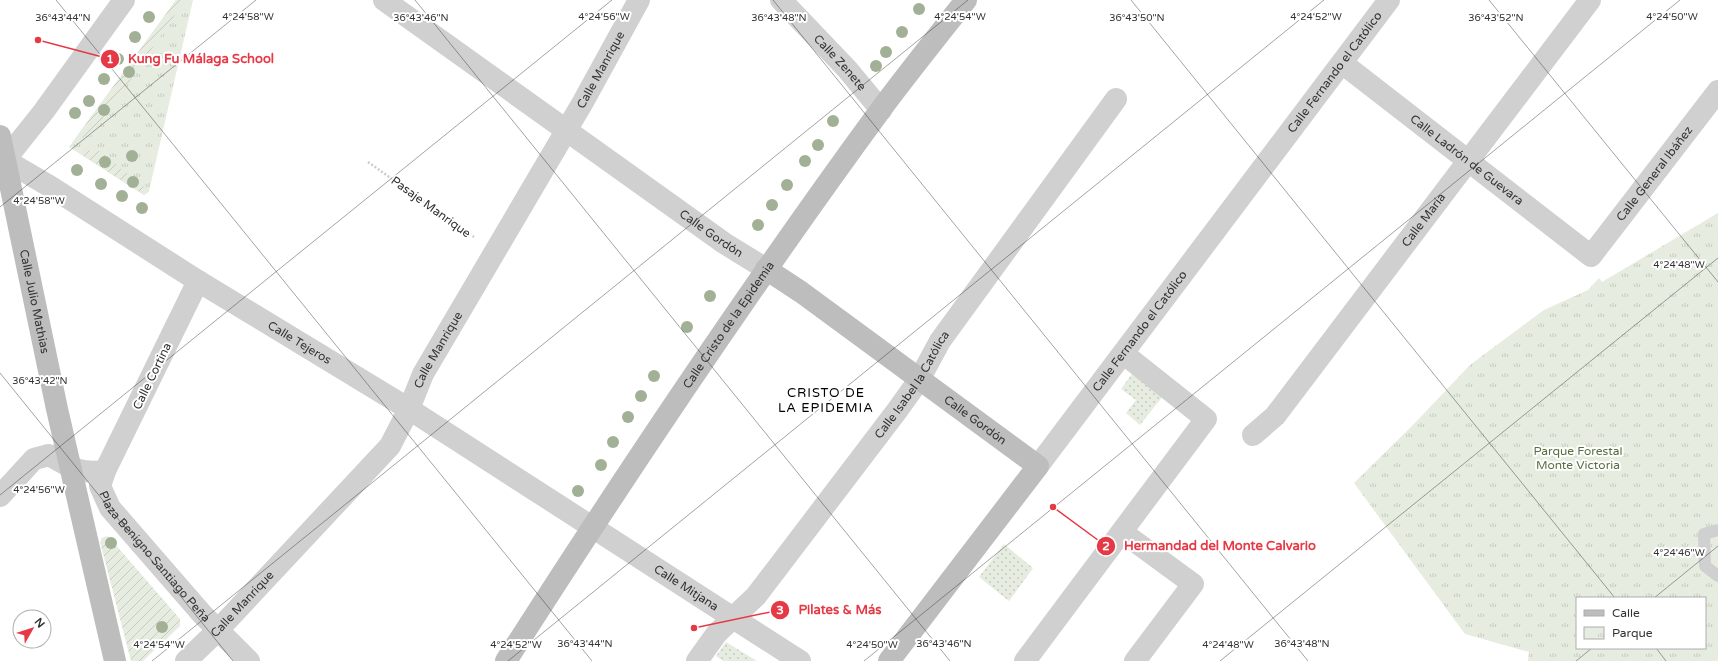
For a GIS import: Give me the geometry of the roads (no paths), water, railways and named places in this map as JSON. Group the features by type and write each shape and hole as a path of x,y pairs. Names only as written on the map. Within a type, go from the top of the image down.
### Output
{"street":[{"path":"5,160 44,111 124,0"},
{"name":"Calle Gordón","path":"384,0 724,243 801,292 1038,466"},
{"name":"Calle Manrique","path":"186,661 218,630 390,446 409,409 424,374 494,252 567,130 639,0"},
{"name":"Calle Zenete","path":"781,0 847,69 881,110"},
{"name":"Calle Cristo de la Epidemia","path":"506,661 695,371 766,269 881,110 966,0"},
{"name":"Calle Fernando el Católico","path":"889,661 1124,354 1390,0"},
{"name":"Calle María","path":"1253,436 1274,416 1470,160 1590,0"},
{"name":"Calle Ladrón de Guevara","path":"1342,63 1470,160 1591,256"},
{"name":"Calle General Ibáñez","path":"1591,256 1718,91"},
{"name":"Calle Isabel la Católica","path":"697,661 717,634 756,596 919,380 940,341 1116,99"},
{"name":"Calle Julio Mathias","path":"0,136 57,409 71,468"},
{"name":"Calle Tejeros","path":"5,160 51,187 198,281 409,409 593,528"},
{"name":"Calle Cortina","path":"105,471 198,281"},
{"path":"1025,661 1206,419 1124,354"},
{"name":"Plaza Benigno Santiago Peña","path":"0,496 34,459 49,455 71,468 87,473 105,471 100,486 110,508 202,614 249,661"},
{"path":"71,468 115,661"},
{"name":"Calle Mitjana","path":"593,528 734,617 800,661"},
{"path":"1122,532 1193,584 1135,661"}],"lane":[{"path":"1718,530 1704,534 1704,541 1705,566 1718,576"}],"place":[{"name":"Kung Fu Málaga School","path":"38,40"},
{"name":"Hermandad del Monte Calvario","path":"1053,507"},
{"name":"Pilates & Más","path":"694,628"}],"district":[{"name":"CRISTO DE LA EPIDEMIA","path":"826,400"}],"park label":[{"name":"Parque Forestal Monte Victoria","path":"1578,458"}]}
